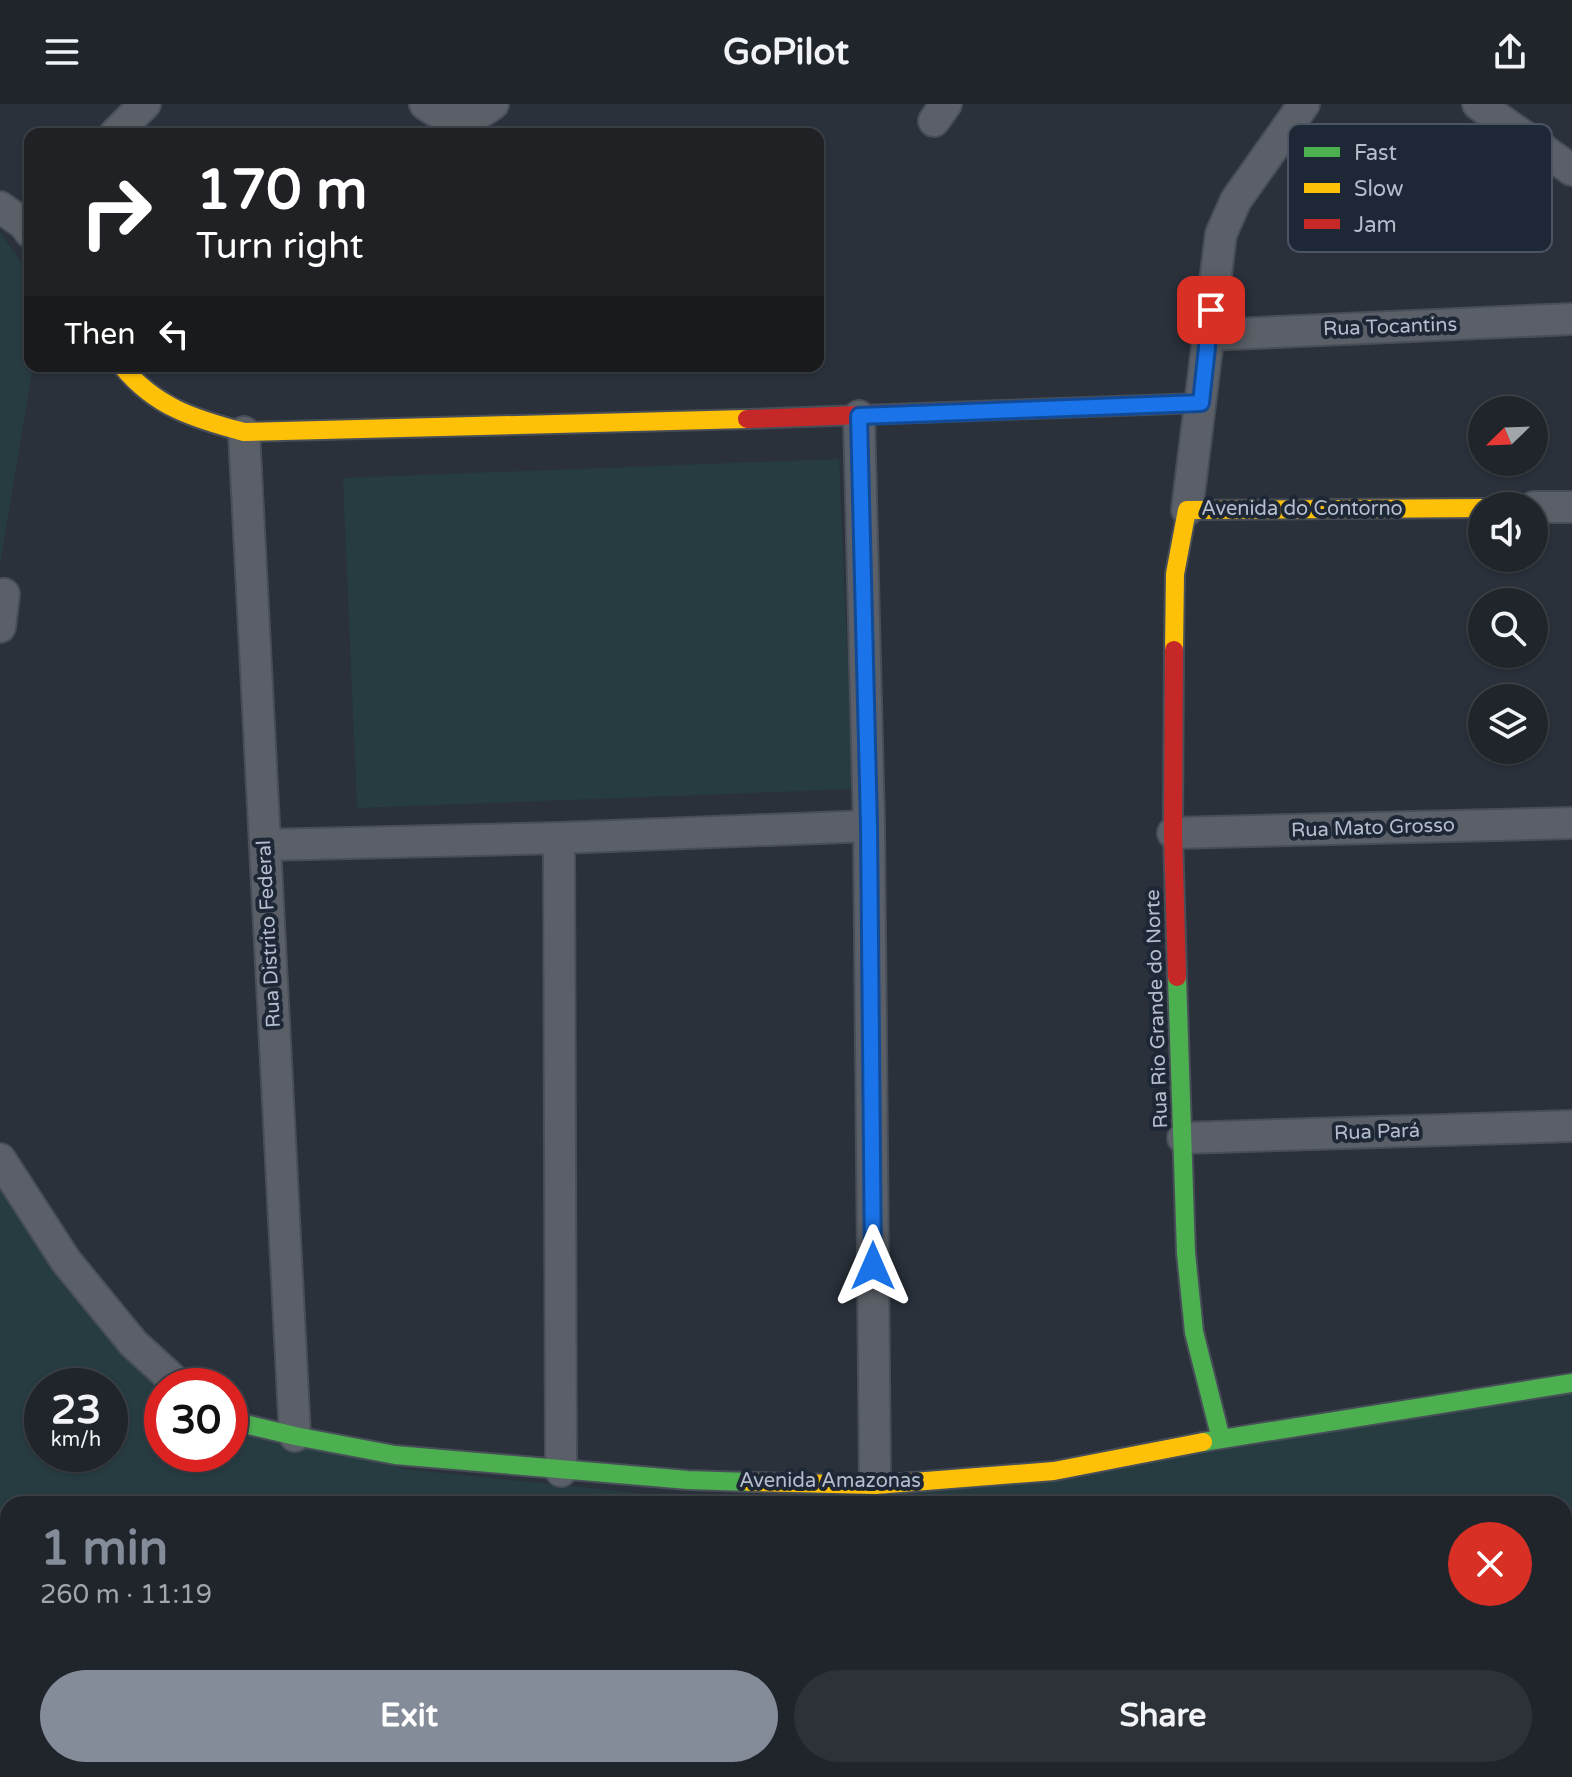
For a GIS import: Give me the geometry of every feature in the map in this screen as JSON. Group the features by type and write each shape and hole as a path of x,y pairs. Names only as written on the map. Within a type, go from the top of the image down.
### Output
{"street":[{"path":"121,128 145,104"},
{"path":"425,104 444,117 456,120 480,111"},
{"path":"1290,124 1304,104"},
{"path":"1478,104 1506,124"},
{"path":"1187,510 1221,234 1236,200 1288,127"},
{"path":"1552,156 1572,170"},
{"name":"Rua Tocantins","path":"1208,335 1572,319"},
{"path":"126,372 135,384 171,412 244,432 859,416 1201,403"},
{"path":"859,416 869,826 875,1485"},
{"name":"Rua Distrito Federal","path":"244,432 295,1436"},
{"path":"1548,507 1572,507"},
{"name":"Avenida do Contorno","path":"1175,574 1187,510 1468,508"},
{"name":"Rua Rio Grande do Norte","path":"1175,574 1173,833 1186,1253 1194,1332 1221,1439"},
{"path":"0,627 4,594"},
{"name":"Rua Mato Grosso","path":"1173,833 1572,823"},
{"path":"265,845 869,826"},
{"path":"559,838 561,1471"},
{"name":"Rua Pará","path":"1183,1138 1572,1126"},
{"path":"0,1159 66,1261 133,1343 160,1368"},
{"name":"Avenida Amazonas","path":"248,1425 395,1455 561,1471 688,1480 875,1485 1054,1471 1221,1439 1572,1383"}],"green space":[{"path":"0,232 24,267 24,372 32,372 0,564"},
{"path":"839,459 853,789 357,808 343,478"},
{"path":"0,1183 148,1368 144,1368 144,1472 248,1472 248,1430 403,1469 667,1496 0,1496"},
{"path":"1572,1394 1572,1496 879,1496"}],"traffic: fast":[{"path":"1177,977 1186,1253 1194,1332 1221,1439"},
{"path":"1203,1442 1572,1383"},
{"path":"248,1425 395,1455 688,1480 749,1482"}],"traffic: slow":[{"path":"128,372 148,392 177,410 244,432 747,419"},
{"path":"1174,650 1175,574 1187,510 1468,508"},
{"path":"749,1482 875,1485 1054,1471 1203,1442"}],"traffic: jam":[{"path":"747,419 1201,403"},
{"path":"1174,650 1173,833 1177,977"}],"route":[{"path":"873,1266 869,826 859,416 1201,403 1211,310"}]}
